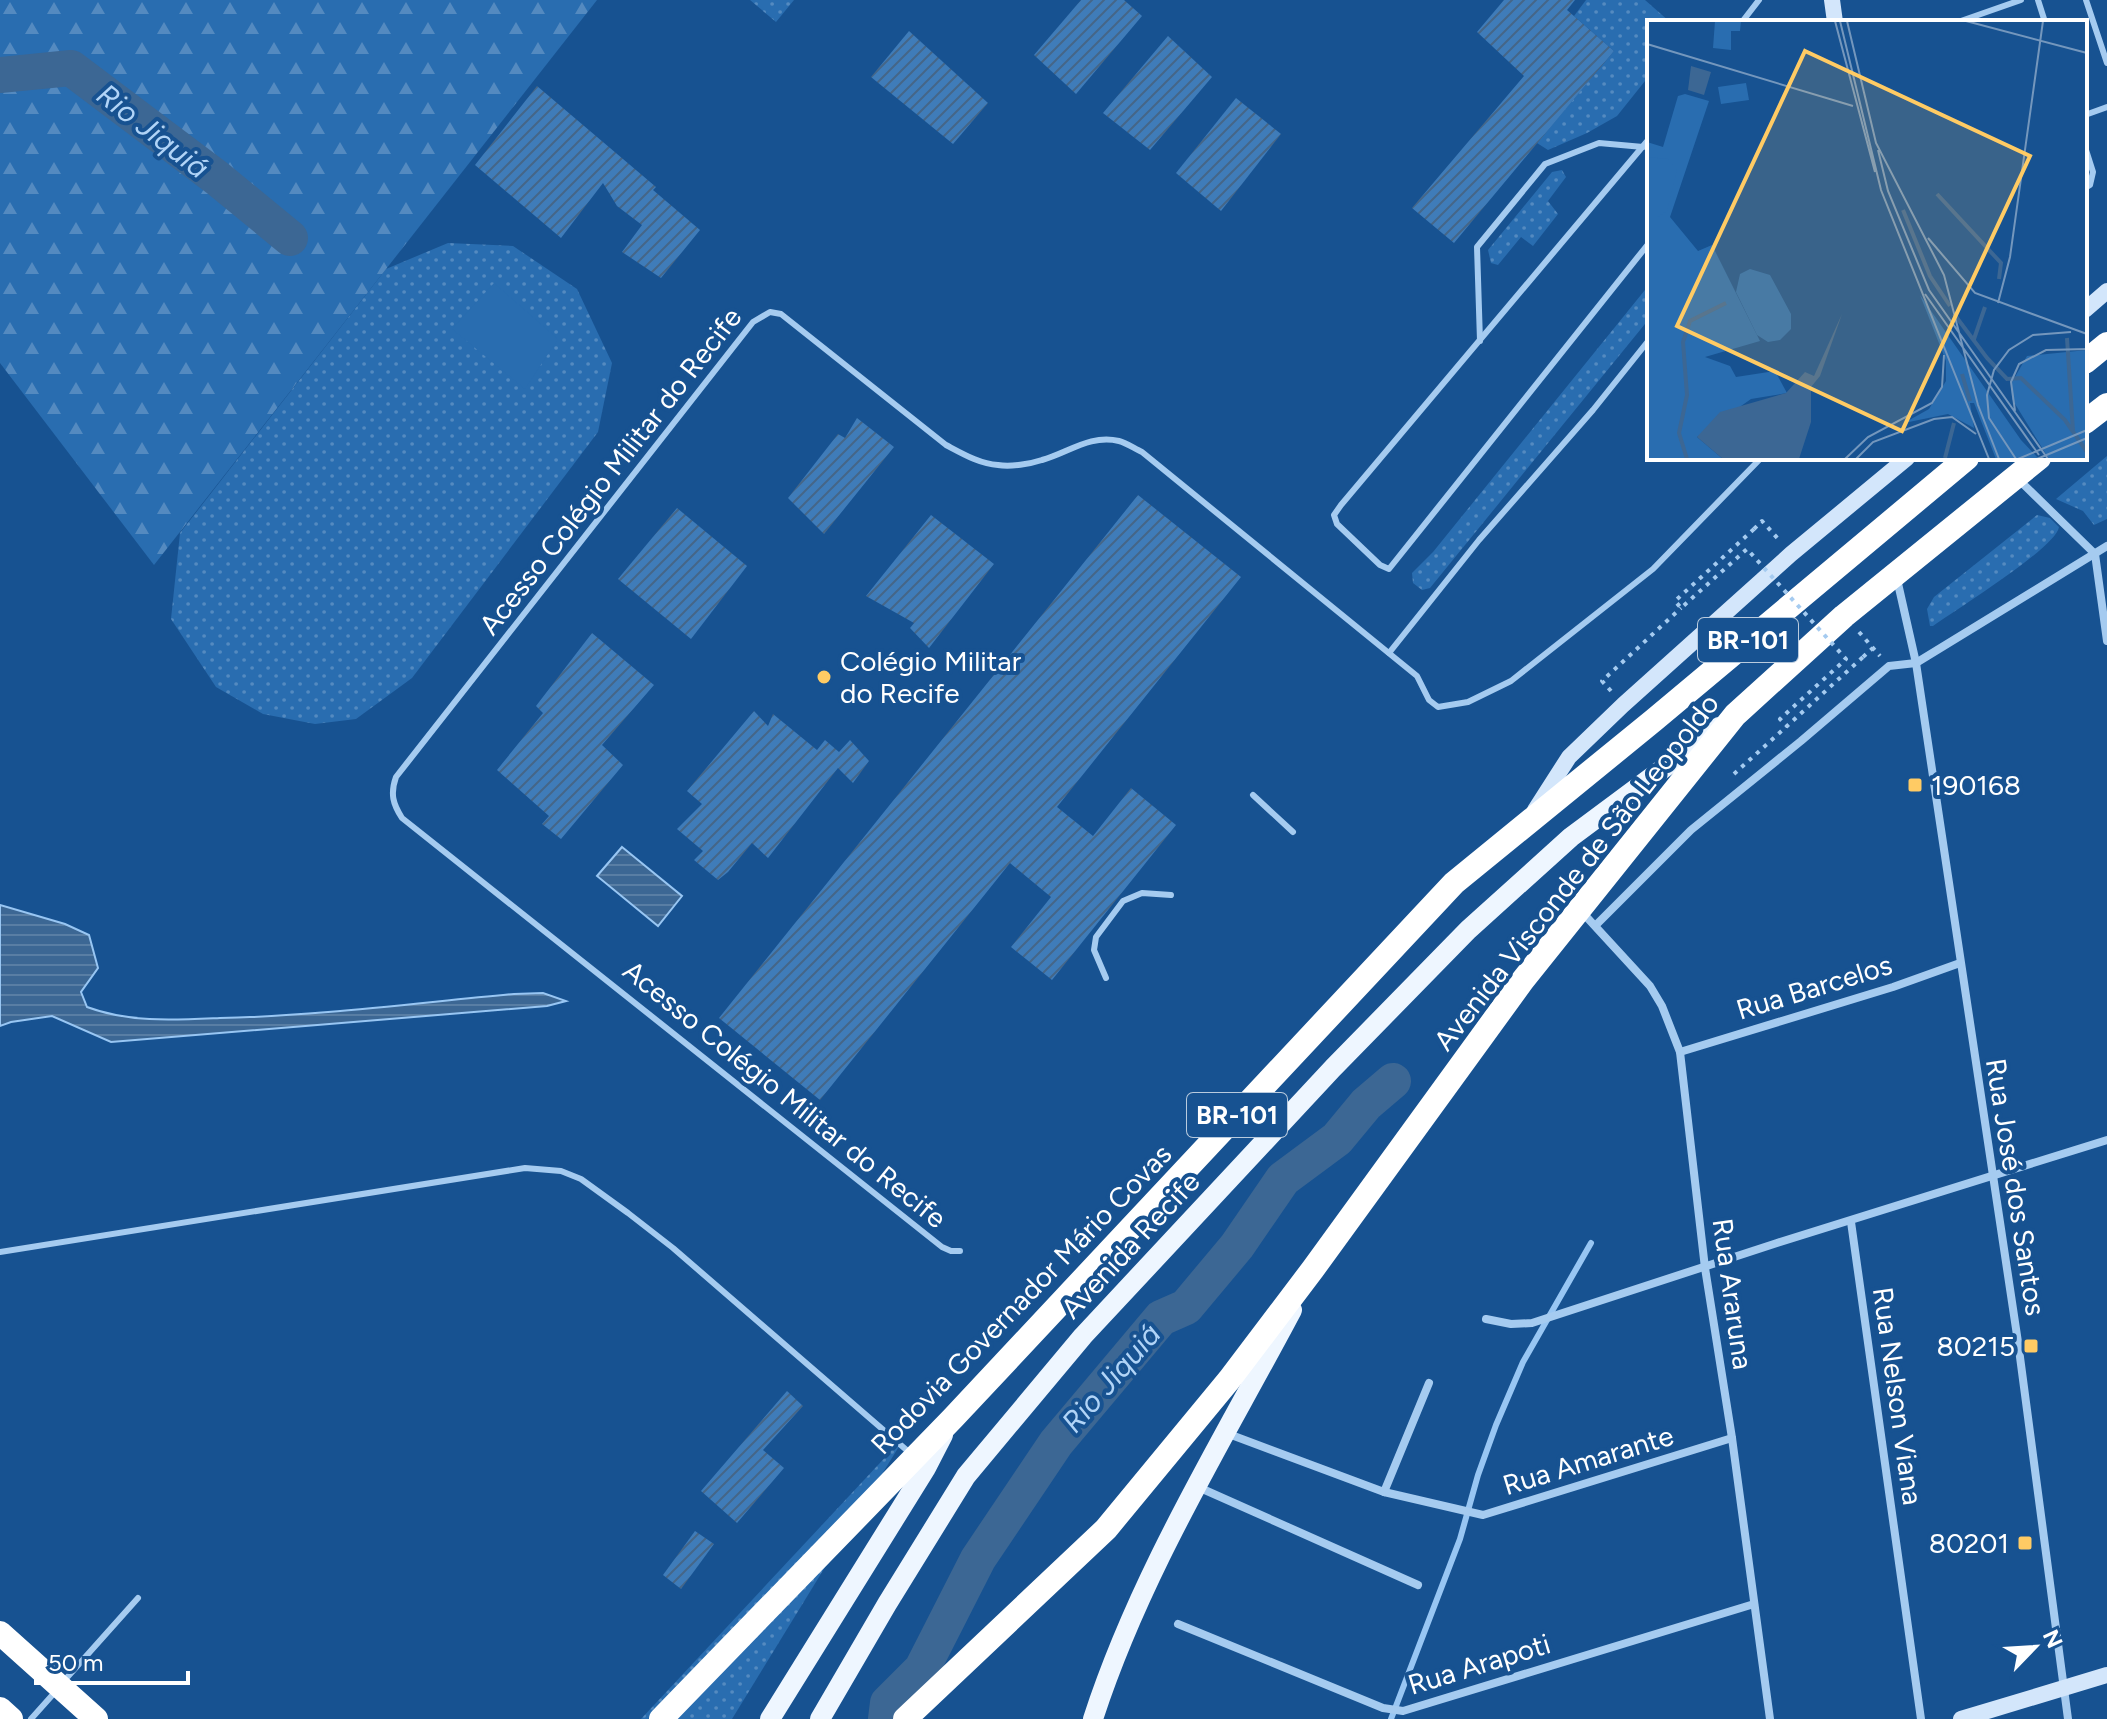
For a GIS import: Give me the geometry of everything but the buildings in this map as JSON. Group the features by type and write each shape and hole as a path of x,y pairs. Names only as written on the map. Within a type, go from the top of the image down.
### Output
{"highway":[{"path":"2087,360 2107,344"},
{"path":"2087,420 2107,405"},
{"name":"Avenida Visconde de São Leopoldo","path":"1528,820 1654,720 1965,460"},
{"name":"Avenida Visconde de São Leopoldo","path":"905,1719 1106,1529 1229,1380 1578,908 1735,715 1844,616 2036,460"},
{"name":"Rodovia Governador Mário Covas","path":"661,1718 953,1418 1454,883 1528,820"},
{"path":"0,1633 96,1719"},
{"path":"0,1709 11,1719"}],"main road":[{"path":"1832,0 1835,20"},
{"path":"2087,308 2107,291"},
{"path":"1528,820 1569,757 1791,554 1902,460"},
{"name":"Avenida Recife","path":"820,1719 966,1476 1083,1336 1333,1068 1468,930 1571,837 1735,715"},
{"name":"Avenida Visconde de São Leopoldo","path":"1093,1719 1138,1602 1313,1269"},
{"path":"770,1719 926,1468 953,1418"},
{"path":"1961,1719 2107,1675"}],"street":[{"path":"2015,477 2095,554 2107,641"},
{"path":"1596,925 1691,830 1889,666 1916,663 2107,546"},
{"name":"Rua José dos Santos","path":"1896,574 1916,663 2018,1342 2068,1719"},
{"name":"Rua Araruna","path":"1578,908 1650,986 1662,1006 1680,1052 1705,1268 1732,1438 1770,1719"},
{"name":"Rua Barcelos","path":"1680,1052 1893,987 1960,963"},
{"path":"1486,1319 1521,1325 1532,1323 2107,1140"},
{"name":"Rua Nelson Viana","path":"1851,1222 1921,1719"},
{"path":"1384,1492 1429,1383"},
{"name":"Rua Amarante","path":"1226,1433 1384,1492 1483,1515 1732,1438"},
{"path":"1197,1487 1418,1585"},
{"name":"Rua Arapoti","path":"1178,1624 1383,1708 1403,1711 1754,1604"}],"lane":[{"path":"1744,20 1759,0"},
{"path":"1963,20 2002,3 2021,0"},
{"path":"2038,0 2044,20"},
{"path":"2086,0 2107,63"},
{"path":"2087,114 2107,107"},
{"path":"1647,142 1334,515 1337,524 1380,565 1389,569 1396,563 1647,246"},
{"path":"1480,341 1477,247 1545,164 1599,143 1643,147"},
{"path":"2087,153 2093,172 2087,187"},
{"name":"Acesso Colégio Militar do Recife","path":"960,1251 942,1247 402,818 394,806 391,791 396,777 753,322 762,314 781,314 946,445 972,459 998,465 1020,464 1042,460 1080,444 1100,441 1119,441 1142,452 1417,676 1429,700 1438,707 1468,702 1511,681 1653,569 1759,460"},
{"path":"1389,653 1479,540 1593,410 1647,342"},
{"path":"1253,795 1293,832"},
{"path":"1106,978 1094,950 1096,937 1123,901 1135,894 1171,895"},
{"path":"0,1252 525,1168 561,1171 581,1179 673,1248 913,1456"},
{"path":"31,1719 138,1598"}],"path":[{"path":"1681,608 1675,601 1762,521 1791,554"},
{"path":"1602,681 1747,549 1846,659 1780,719 1787,726"},
{"path":"1844,616 1889,666"},
{"path":"1725,782 1873,648"}],"green space":[{"path":"0,0 597,0 154,565 0,363"},
{"path":"750,0 794,0 776,22"},
{"path":"1586,0 1645,0 1668,20 1647,20 1647,78 1617,116 1548,150 1537,143 1614,51 1574,16"},
{"path":"1562,170 1566,177 1548,201 1558,214 1533,246 1521,237 1498,265 1491,263 1488,250 1552,172"},
{"path":"448,243 513,246 577,289 612,363 598,432 412,678 356,719 315,724 263,714 216,687 171,619 180,533 386,269"},
{"path":"494,283 558,339 525,389 452,329"},
{"path":"1647,287 1647,321 1430,588 1422,590 1413,583 1412,573 1433,552"},
{"path":"2107,456 2107,519 2094,525 2083,511 2056,499"},
{"path":"2037,515 2050,518 2059,527 2054,536 2003,578 1930,626 1927,609 1934,597"},
{"path":"906,1435 732,1719 641,1719"}],"shaded area":[{"path":"622,847 682,896 658,926 597,876"},
{"path":"0,905 65,924 89,935 98,968 81,992 87,1007 120,1016 169,1020 257,1017 543,993 566,1001 547,1006 111,1042 52,1016 0,1026"}],"waterway":[{"name":"Rio Jiquiá","path":"0,75 71,68 217,178 290,238"},
{"name":"Rio Jiquiá","path":"886,1719 888,1703 922,1669 978,1559 1056,1443 1161,1318 1186,1307 1237,1246 1283,1179 1337,1139 1366,1104 1393,1081"},
{"path":"1391,1719 1460,1539 1496,1425 1523,1362 1591,1243"}],"place":[{"name":"Colégio Militar do Recife","path":"824,677"},
{"name":"190168","path":"1915,785"},
{"name":"80215","path":"2031,1346"},
{"name":"80201","path":"2025,1543"}]}
